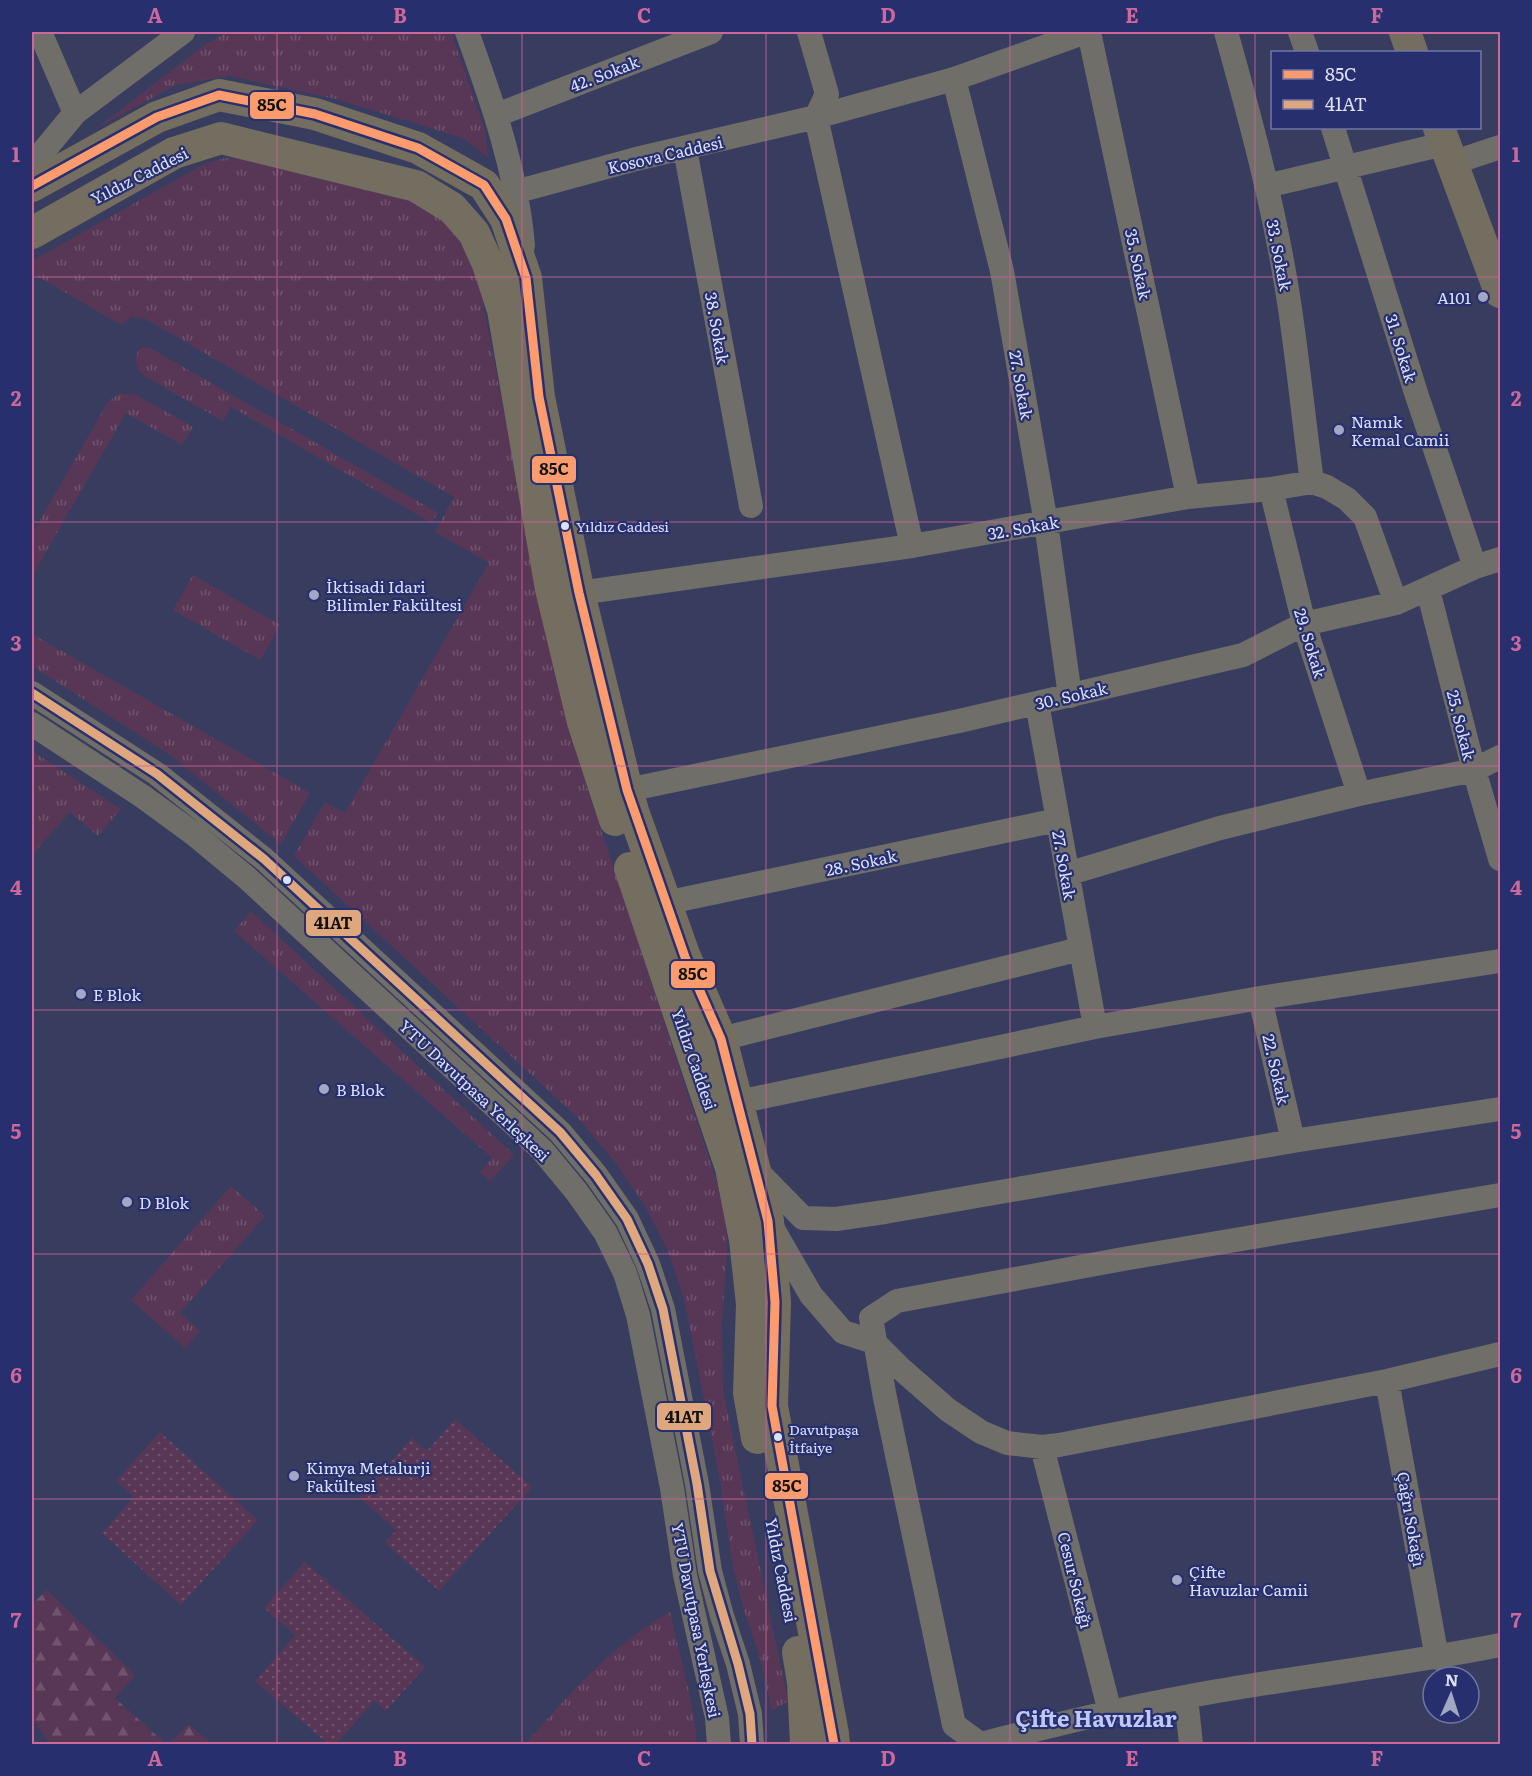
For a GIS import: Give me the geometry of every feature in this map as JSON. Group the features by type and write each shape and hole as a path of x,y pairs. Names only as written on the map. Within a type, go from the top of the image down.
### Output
{"main road":[{"path":"1405,32 1412,51"},
{"path":"32,186 157,117 219,95 315,114 418,148 484,185 506,219 526,278"},
{"name":"Yıldız Caddesi","path":"32,233 174,153 221,138 416,186 452,208 474,233 488,264 503,310 551,589 583,722 731,1168 745,1240 752,1304 749,1393 803,1683 806,1744"},
{"path":"1445,145 1500,292"},
{"name":"Yıldız Caddesi","path":"526,278 539,396 579,593 627,790 685,957 722,1039 768,1221 775,1302 772,1406 834,1734 834,1744"}],"street":[{"path":"40,32 75,113"},
{"path":"32,165 75,113 155,40 183,32"},
{"name":"Yıldız Caddesi","path":"467,32 496,115 520,210 526,278"},
{"name":"42. Sokak","path":"496,115 711,32"},
{"path":"809,32 827,94 816,117 912,546"},
{"name":"Kosova Caddesi","path":"515,192 636,159 816,117 954,79 1088,32"},
{"name":"35. Sokak","path":"1088,32 1188,497"},
{"name":"33. Sokak","path":"1226,32 1250,117 1289,302 1312,482"},
{"path":"1300,32 1307,51"},
{"name":"27. Sokak","path":"954,79 1002,271 1046,523 1070,696"},
{"name":"31. Sokak","path":"1333,129 1417,396 1475,567"},
{"path":"1266,186 1445,145 1500,147"},
{"name":"38. Sokak","path":"685,149 751,506"},
{"path":"1312,482 1327,487 1347,499 1365,517 1396,603"},
{"name":"32. Sokak","path":"579,593 912,546 1188,497 1271,489 1312,482"},
{"name":"29. Sokak","path":"1271,489 1304,624 1359,794"},
{"name":"30. Sokak","path":"627,790 1070,696 1243,655 1304,624 1396,603 1475,567 1500,559"},
{"name":"25. Sokak","path":"1428,590 1474,770 1500,859"},
{"name":"YTU Davutpasa Yerleşkesi","path":"32,693 157,774 268,863 560,1132 609,1193 627,1220 648,1264 663,1309 697,1484 711,1571 750,1714 752,1744"},
{"name":"27. Sokak","path":"1037,703 1095,1027"},
{"name":"YTU Davutpasa Yerleşkesi","path":"32,724 142,796 194,834 256,886 542,1150 576,1191 605,1232 625,1273 638,1315 672,1488 685,1575 717,1718 719,1744"},
{"path":"1067,874 1220,828 1359,794 1474,770 1500,757"},
{"name":"28. Sokak","path":"665,903 1057,820"},
{"path":"722,1039 1080,949"},
{"path":"738,1102 1095,1027 1260,998 1500,961"},
{"name":"22. Sokak","path":"1260,998 1293,1141"},
{"path":"754,1168 803,1218 836,1219 1293,1141 1500,1109"},
{"path":"1500,1195 1135,1257 897,1301 871,1318 874,1342 954,1725 980,1744 1045,1736 1110,1713 1186,1696 1437,1658 1500,1645"},
{"path":"768,1221 811,1295 843,1332 874,1342 948,1410 981,1432 1007,1443 1042,1447 1387,1381 1500,1354"},
{"name":"Çağrı Sokağı","path":"1387,1381 1437,1658"},
{"name":"Cesur Sokağı","path":"1042,1447 1110,1713"},
{"path":"1186,1696 1191,1744"}],"green space":[{"path":"228,32 451,32 485,130 488,157 463,138 336,99 229,76 176,85 97,128 206,44"},
{"path":"225,158 247,159 414,202 437,213 454,229 476,267 538,587 581,769 719,1189 726,1220 727,1253 722,1323 723,1391 788,1701 772,1711 760,1658 733,1567 720,1480 685,1303 670,1255 646,1208 615,1162 577,1117 294,856 325,802 345,813 489,563 435,532 454,497 144,318 131,317 121,325 32,273 32,261 204,164"},
{"path":"143,347 150,348 438,513 432,523 231,407 223,421 143,375 138,369 136,359 138,351"},
{"path":"120,393 136,395 193,427 182,445 126,413 32,576 32,534 108,402"},
{"path":"193,575 280,625 260,660 173,610"},
{"path":"32,634 310,793 281,844 170,755 32,666"},
{"path":"32,751 121,809 98,836 70,812 32,855"},
{"path":"251,911 514,1155 490,1181 480,1172 492,1158 234,931"},
{"path":"231,1186 265,1216 180,1313 200,1331 185,1348 131,1300"},
{"path":"455,1419 532,1487 439,1591 385,1543 396,1530 359,1497 412,1438 427,1451"},
{"path":"160,1432 258,1520 181,1605 102,1533 134,1497 116,1481"},
{"path":"305,1562 425,1667 386,1711 374,1701 336,1744 328,1744 255,1681 295,1635 264,1608"},
{"path":"47,1590 135,1675 115,1698 166,1744 50,1744 32,1717 32,1604"},
{"path":"670,1612 689,1694 697,1744 525,1744 574,1690 610,1655 629,1639"},
{"path":"189,1724 212,1744 169,1744"}],"transit line":[{"name":"85C","path":"32,186 157,117 219,95 315,114 418,148 484,185 506,219 526,278 539,397 579,593 627,790 685,957 721,1039 768,1221 775,1302 772,1406 834,1744"},
{"name":"41AT","path":"32,693 157,774 264,859 560,1132 596,1175 627,1219 648,1264 663,1309 697,1484 710,1571 738,1664 750,1714 752,1744"}],"place":[{"name":"A101","path":"1483,297"},
{"name":"Namık Kemal Camii","path":"1339,430"},
{"name":"Yıldız Caddesi","path":"565,526"},
{"name":"İktisadi Idari Bilimler Fakültesi","path":"314,595"},
{"name":"E Blok","path":"81,994"},
{"name":"B Blok","path":"324,1089"},
{"name":"D Blok","path":"127,1202"},
{"name":"Davutpaşa İtfaiye","path":"778,1437"},
{"name":"Kimya Metalurji Fakültesi","path":"294,1476"},
{"name":"Çifte Havuzlar Camii","path":"1177,1580"}],"district":[{"name":"Çifte Havuzlar","path":"1096,1717"}]}
